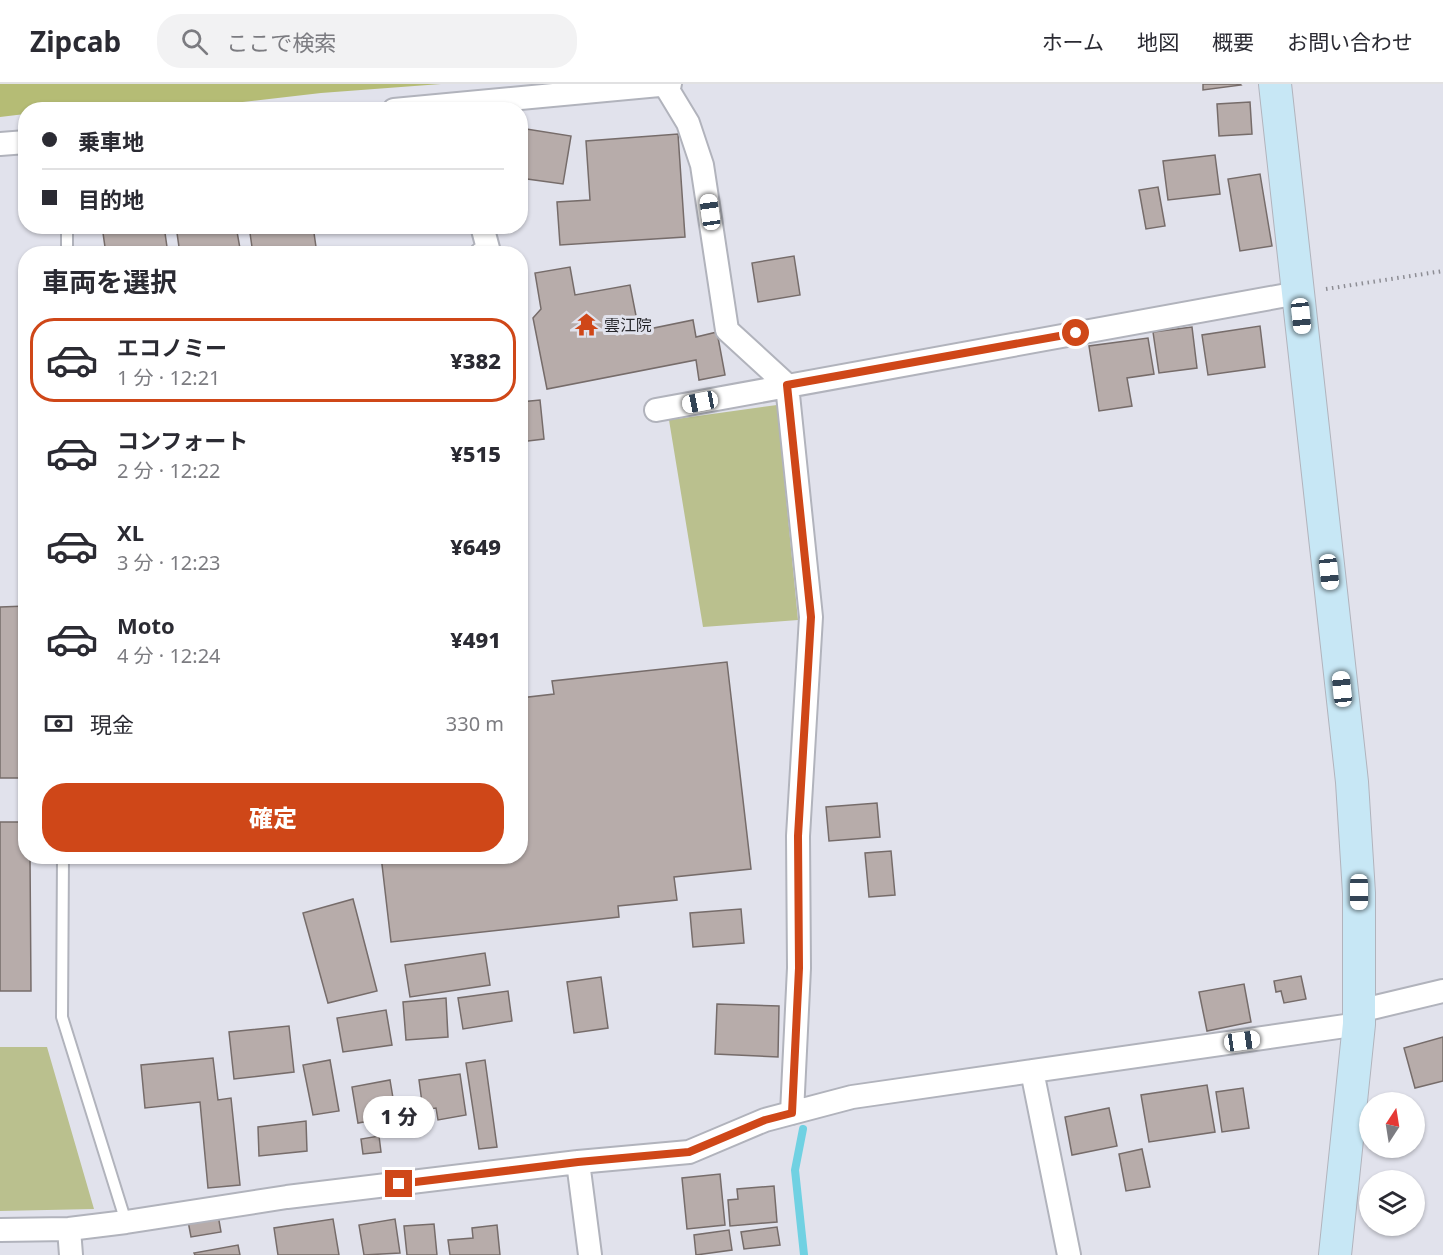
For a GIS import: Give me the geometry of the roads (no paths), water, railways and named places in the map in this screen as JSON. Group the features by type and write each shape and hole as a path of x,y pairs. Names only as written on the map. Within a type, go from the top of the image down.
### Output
{"street":[{"path":"528,102 670,84"},
{"path":"1275,84 1353,782 1359,892 1359,1017 1335,1255"},
{"path":"665,85 688,123 702,165 727,330 787,385 811,617 798,836 799,968 792,1113"},
{"path":"0,144 18,143"},
{"path":"656,410 1298,293"},
{"path":"0,1230 69,1229 287,1197 578,1162 689,1152 765,1120 852,1097 1032,1071 1359,1017 1443,991"},
{"path":"1032,1071 1069,1255"},
{"path":"578,1162 590,1255"},
{"path":"69,1229 71,1255"}],"lane":[{"path":"63,864 62,1017 126,1222"}],"waterway":[{"path":"803,1129 795,1170 804,1255"}],"place":[{"name":"雲江院","path":"586,325"}]}
